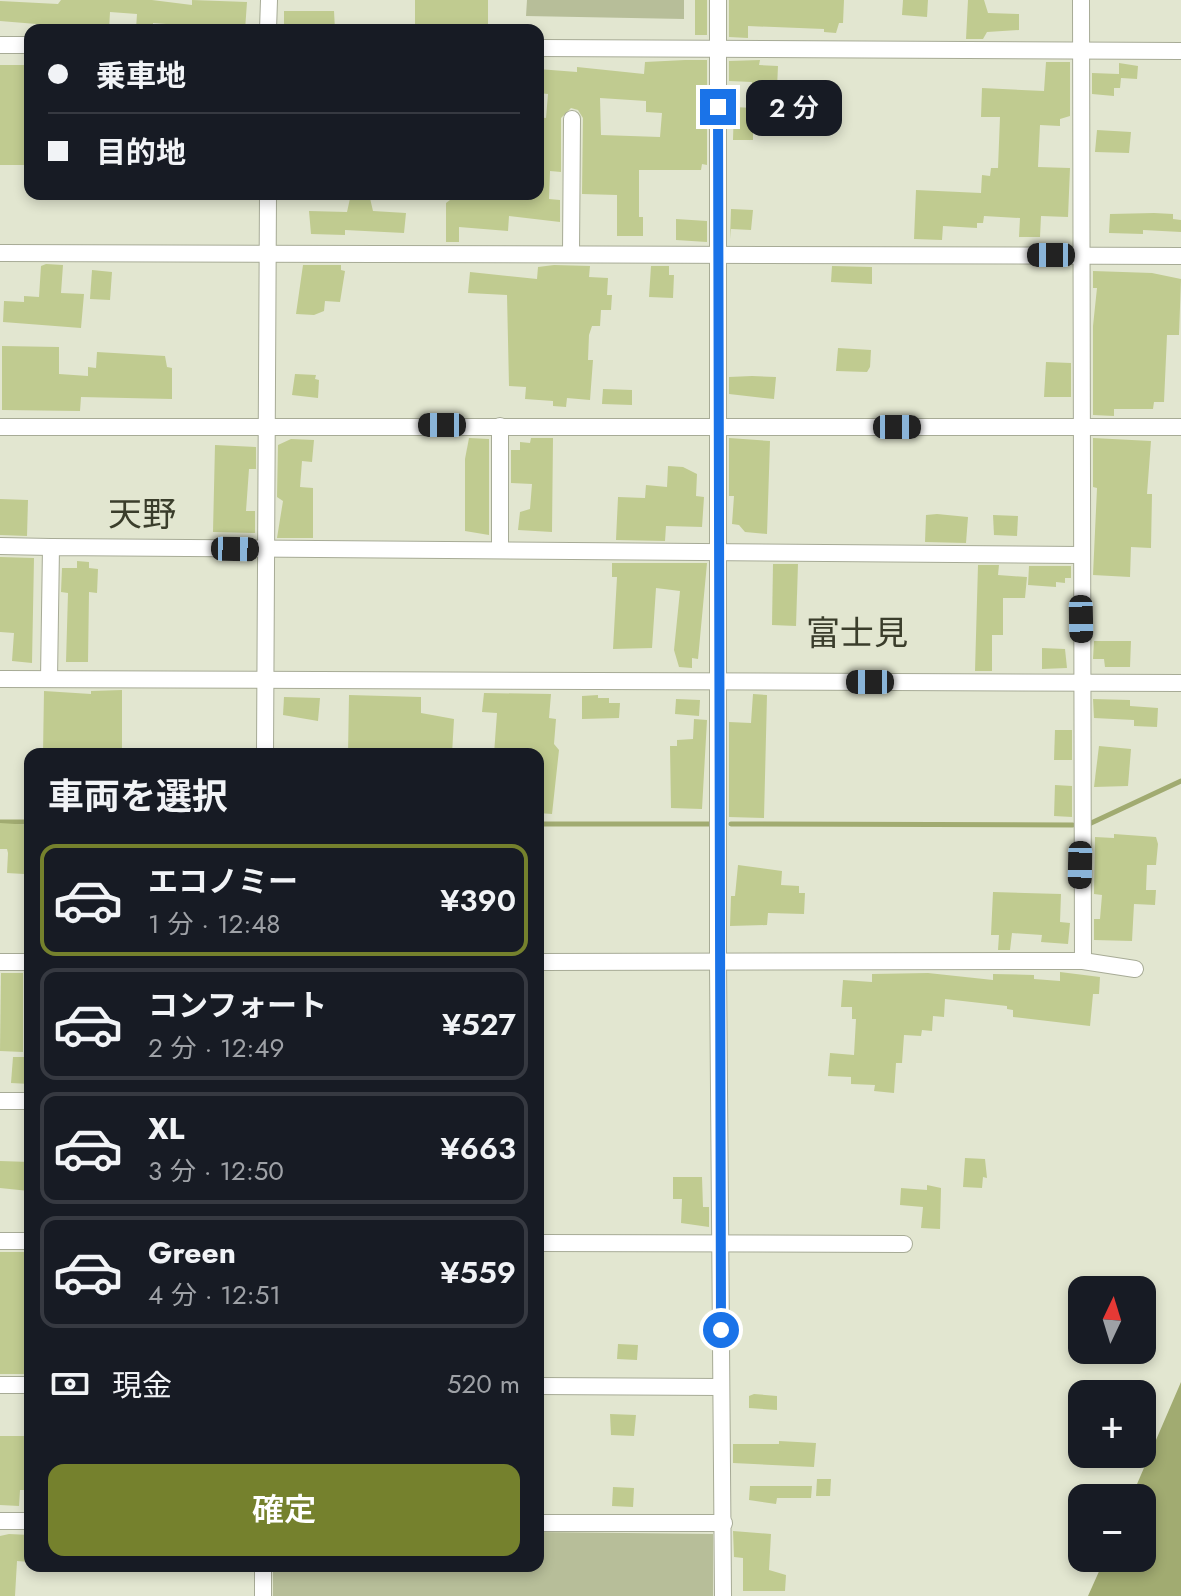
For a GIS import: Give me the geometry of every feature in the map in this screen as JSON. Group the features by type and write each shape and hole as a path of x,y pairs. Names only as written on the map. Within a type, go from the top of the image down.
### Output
{"street":[{"path":"268,24 269,0"},
{"path":"718,0 718,963 723,1596"},
{"path":"1081,0 1083,961"},
{"path":"0,45 24,45"},
{"path":"544,48 1181,51"},
{"path":"571,253 572,119"},
{"path":"265,748 268,200"},
{"path":"0,253 267,251 1181,256"},
{"path":"0,427 267,424 1181,427"},
{"path":"500,426 500,550"},
{"path":"0,546 1080,555"},
{"path":"49,679 51,547"},
{"path":"0,679 1181,683"},
{"path":"544,962 1083,961 1135,969"},
{"path":"0,962 24,962"},
{"path":"0,1101 24,1101"},
{"path":"0,1241 24,1241"},
{"path":"544,1243 904,1244"},
{"path":"0,1385 24,1385"},
{"path":"544,1386 721,1387"},
{"path":"0,1521 24,1521"},
{"path":"544,1523 724,1523"},
{"path":"263,1572 263,1596"}],"shaded area":[{"path":"527,0 684,0 684,19 526,16"},
{"path":"1181,1382 1181,1596 1088,1596 1099,1572 1156,1572 1156,1484 1137,1484 1144,1468 1156,1468 1156,1440"},
{"path":"544,1532 713,1534 713,1596 273,1596 273,1572 544,1572"}],"building":[{"path":"61,0 152,0 192,5 192,0 247,2 245,24 136,24 137,14 110,12 109,24 0,21 0,1 58,4"},
{"path":"415,0 488,0 488,24 415,24"},
{"path":"695,0 707,0 707,35 695,35"},
{"path":"729,0 844,0 843,23 839,23 836,33 824,32 824,29 748,26 748,38 729,37"},
{"path":"903,0 928,0 927,17 902,15"},
{"path":"968,0 984,0 988,13 1019,14 1019,30 987,32 983,39 966,39"},
{"path":"284,11 334,11 335,24 284,24"},
{"path":"707,60 707,165 702,164 701,170 639,170 639,217 643,217 643,236 617,236 617,195 582,194 583,118 578,110 571,108 561,118 561,172 550,171 549,199 560,200 560,222 509,216 508,231 459,227 459,242 446,242 446,203 450,200 544,200 544,118 548,94 544,94 544,69 577,72 577,67 644,74 645,62","holes":["600,98 646,101 646,112 662,113 660,137 601,135"]},
{"path":"760,60 759,65 778,66 777,88 751,89 752,82 729,81 729,61"},
{"path":"1046,62 1070,62 1070,116 1060,119 1060,126 1040,125 1038,167 1070,168 1068,217 1041,216 1040,237 1019,237 1020,218 984,216 983,223 977,223 977,228 943,226 942,240 914,239 916,190 981,193 982,175 990,176 991,168 998,168 1000,117 981,117 982,88 1044,91"},
{"path":"1119,63 1138,66 1137,79 1121,78 1120,88 1114,88 1114,96 1092,94 1092,73 1119,74"},
{"path":"0,65 24,65 24,165 0,165"},
{"path":"734,107 753,108 753,140 733,140"},
{"path":"1097,130 1131,132 1129,153 1095,152"},
{"path":"350,200 370,200 373,211 406,213 404,233 345,230 345,235 311,234 309,211 347,212"},
{"path":"731,209 753,210 751,230 731,229 730,239"},
{"path":"1110,214 1173,214 1173,219 1181,220 1181,232 1143,230 1143,234 1109,233"},
{"path":"676,219 707,221 707,242 676,240"},
{"path":"63,265 61,293 84,294 81,328 3,322 4,301 24,302 24,296 39,297 41,266"},
{"path":"303,265 341,265 341,270 345,271 340,302 325,301 324,311 314,315 296,314"},
{"path":"590,266 589,277 608,278 607,295 612,295 611,310 601,310 600,326 592,326 589,335 588,360 593,360 590,400 567,398 566,407 553,406 553,401 525,399 526,387 509,386 507,295 468,293 470,272 537,279 538,267"},
{"path":"651,266 669,266 669,275 674,275 673,298 649,297"},
{"path":"832,266 872,267 872,284 831,282"},
{"path":"92,270 112,272 110,300 90,299"},
{"path":"1093,271 1152,273 1181,279 1179,335 1167,335 1164,402 1154,402 1153,409 1114,409 1114,416 1093,415 1093,326 1097,288 1093,288"},
{"path":"2,346 59,347 59,374 88,376 88,367 96,368 97,352 165,356 167,367 172,368 172,399 81,397 80,411 2,410"},
{"path":"838,348 871,350 867,372 836,371"},
{"path":"1046,362 1071,363 1071,397 1044,397"},
{"path":"295,374 316,375 315,379 319,380 318,398 292,395"},
{"path":"729,377 776,377 774,399 729,394"},
{"path":"603,389 632,390 632,405 602,404"},
{"path":"469,438 489,439 489,535 465,531 465,459"},
{"path":"531,438 553,438 552,532 518,530 520,512 530,509 532,484 511,483 511,450 520,450 520,442 530,443"},
{"path":"729,438 770,441 767,534 745,532 739,525 732,524 734,496 729,496"},
{"path":"1093,438 1151,441 1147,494 1152,494 1151,548 1131,547 1130,577 1093,575 1097,488 1093,487"},
{"path":"291,439 314,440 312,462 302,461 300,487 313,488 313,538 277,538 283,501 277,497 278,445"},
{"path":"215,445 256,447 256,469 249,469 246,511 255,511 255,533 213,532"},
{"path":"668,466 683,467 697,474 696,496 704,497 702,527 666,526 665,541 616,540 618,497 645,498 646,485 667,487"},
{"path":"0,499 28,500 27,536 0,535"},
{"path":"926,515 968,517 966,543 925,542"},
{"path":"993,515 1018,516 1017,536 994,535"},
{"path":"0,557 34,558 32,663 12,661 14,633 0,632"},
{"path":"77,561 89,562 89,568 98,569 97,593 89,592 88,662 66,662 68,593 61,592 62,568 77,568"},
{"path":"612,563 707,563 698,659 692,658 692,668 679,667 674,650 680,591 656,588 652,648 613,649 617,577 612,577"},
{"path":"773,564 798,564 796,626 772,625"},
{"path":"978,565 999,565 998,575 1027,577 1025,598 1003,598 1003,635 992,635 992,671 975,671"},
{"path":"1029,566 1071,566 1071,578 1065,578 1065,583 1056,582 1056,587 1028,585"},
{"path":"1094,641 1131,641 1130,667 1105,667 1104,659 1093,659"},
{"path":"1042,648 1065,649 1067,668 1042,669"},
{"path":"122,690 122,748 43,748 44,691 91,694 91,691"},
{"path":"484,693 551,694 549,718 556,719 554,744 559,750 552,814 544,813 544,748 494,748 497,713 482,712"},
{"path":"753,694 767,695 764,818 729,817 729,722 751,723"},
{"path":"349,695 421,697 421,713 454,719 452,748 348,748"},
{"path":"598,695 598,698 609,698 609,703 620,703 619,718 582,719 582,696"},
{"path":"284,697 320,698 318,721 283,715"},
{"path":"676,699 700,700 699,716 675,714"},
{"path":"1093,699 1130,700 1130,706 1158,708 1157,727 1134,726 1134,720 1094,718"},
{"path":"694,719 707,720 702,809 671,808 670,746 677,746 677,740 693,739"},
{"path":"1055,730 1072,730 1072,760 1054,760"},
{"path":"1099,746 1131,749 1128,786 1094,787"},
{"path":"1055,785 1072,786 1072,817 1054,816"},
{"path":"0,823 24,825 24,874 7,873 7,849 0,849"},
{"path":"1114,834 1156,837 1158,844 1156,865 1147,865 1146,890 1156,890 1155,905 1134,904 1132,941 1094,940 1094,919 1100,919 1102,895 1094,894 1095,837 1114,838"},
{"path":"738,865 782,871 781,885 799,886 799,893 805,893 804,914 768,913 767,925 730,926 731,896 735,896"},
{"path":"993,892 1061,894 1060,922 1070,923 1068,944 1041,942 1042,935 1012,933 1010,950 998,950 999,935 991,935"},
{"path":"1060,972 1100,977 1099,994 1093,994 1090,1026 1013,1017 1013,1010 1007,1009 1007,1006 945,999 944,1017 933,1016 932,1031 922,1030 921,1036 904,1035 902,1063 896,1063 894,1093 874,1091 875,1085 851,1084 851,1077 828,1076 830,1053 854,1055 856,1019 852,1019 852,1007 841,1007 843,980 872,982 872,974 928,973 993,980 993,974 1034,975 1034,979 1060,981"},
{"path":"1,973 23,973 23,1052 0,1051"},
{"path":"13,1057 24,1057 24,1084 11,1083"},
{"path":"965,1158 985,1159 987,1178 983,1177 982,1188 963,1187"},
{"path":"0,1161 24,1162 24,1190 0,1188"},
{"path":"673,1177 702,1177 703,1207 709,1207 709,1227 681,1223 682,1199 673,1199"},
{"path":"927,1185 941,1188 940,1229 921,1228 923,1207 900,1205 901,1188 927,1190"},
{"path":"0,1252 24,1252 24,1374 0,1374"},
{"path":"618,1344 638,1345 637,1360 617,1359"},
{"path":"749,1396 777,1396 777,1410 749,1408"},
{"path":"610,1414 636,1415 634,1436 611,1435"},
{"path":"0,1436 24,1436 24,1490 20,1490 19,1506 0,1505"},
{"path":"779,1441 816,1443 814,1467 733,1463 733,1444 779,1444"},
{"path":"817,1479 831,1479 830,1496 816,1496"},
{"path":"750,1486 812,1486 811,1498 777,1498 776,1504 749,1500"},
{"path":"613,1487 634,1488 633,1507 612,1506"},
{"path":"733,1531 771,1534 769,1570 786,1575 785,1591 743,1591 743,1558 734,1557"},
{"path":"24,1535 24,1562 17,1561 15,1596 0,1596 0,1536"}],"waterway":[{"path":"1089,824 1181,781"},
{"path":"0,822 24,822"},
{"path":"544,824 710,824"},
{"path":"731,824 1073,825"}],"district":[{"name":"天野","path":"142,514"},
{"name":"富士見","path":"857,633"}],"route":[{"path":"718,107 721,1330"}]}
